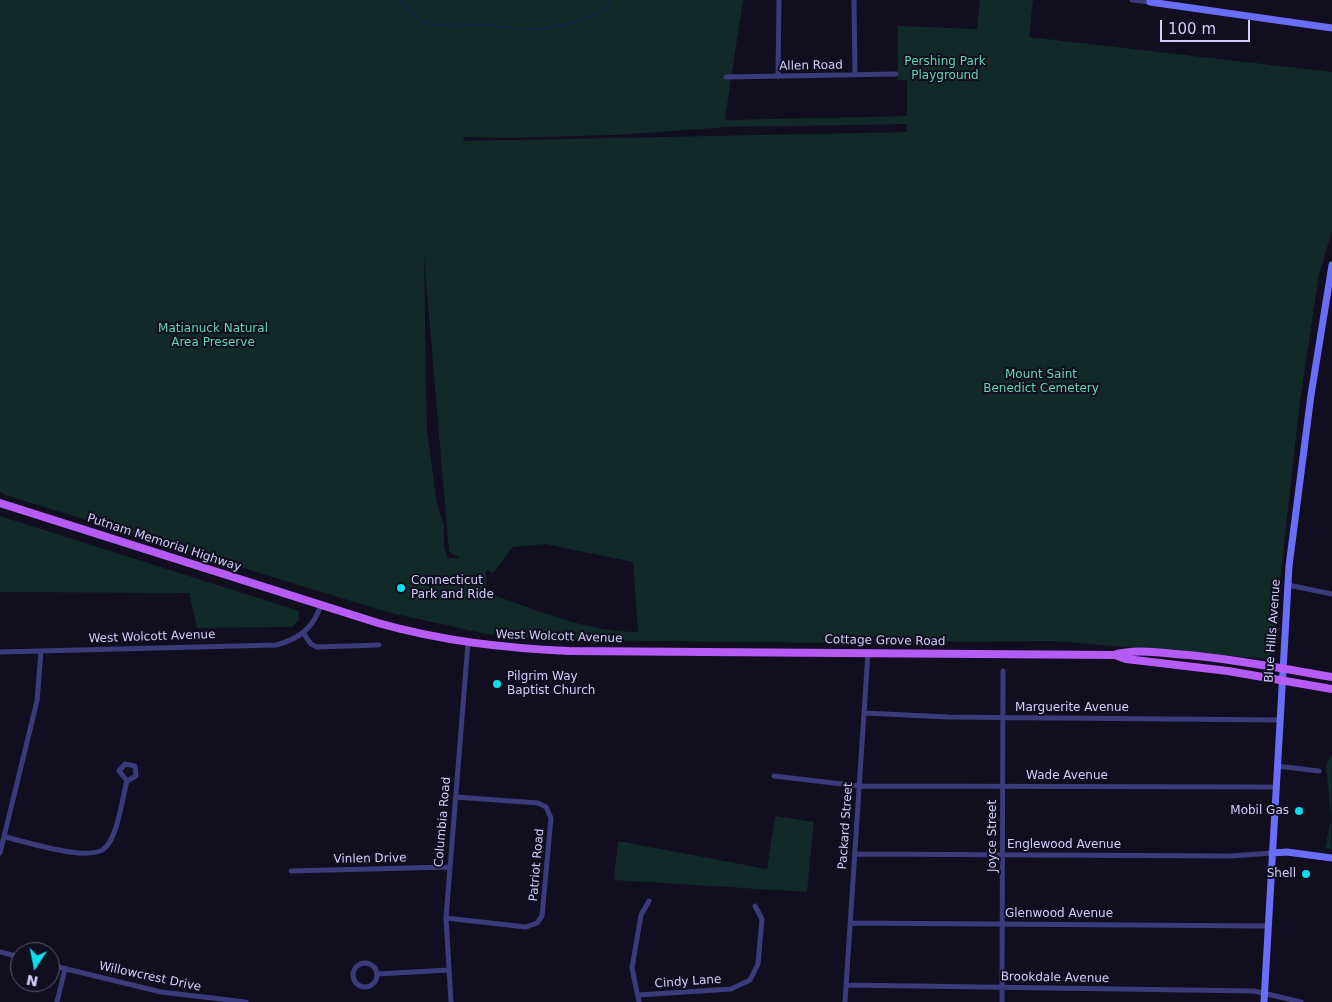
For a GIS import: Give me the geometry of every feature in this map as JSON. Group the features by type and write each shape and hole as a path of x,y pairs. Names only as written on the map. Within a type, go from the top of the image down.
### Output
{"main road":[{"path":"1150,1 1332,28"},
{"name":"Blue Hills Avenue","path":"1264,1002 1281,680 1288,585 1296,500 1332,265"},
{"name":"Putnam Memorial Highway","path":"0,503 321,604"},
{"name":"West Wolcott Avenue","path":"321,604 414,633 468,643 522,650 657,651"},
{"name":"Cottage Grove Road","path":"657,651 1113,655 1126,659 1228,671 1332,689"},
{"name":"Cottage Grove Road","path":"1113,655 1126,651 1195,655 1332,677"},
{"path":"1272,853 1287,852 1332,858"}],"street":[{"path":"778,77 779,0"},
{"path":"854,0 855,75"},
{"path":"1132,0 1150,1"},
{"name":"Allen Road","path":"726,78 896,74"},
{"path":"1288,585 1332,594"},
{"name":"West Wolcott Avenue","path":"0,652 265,646 286,642 303,633 317,618 321,604"},
{"path":"303,633 311,644 317,647 379,645"},
{"name":"Columbia Road","path":"451,1002 446,918 468,643"},
{"path":"0,853 37,701 41,651"},
{"name":"Packard Street","path":"845,1002 868,652"},
{"name":"Joyce Street","path":"1002,1002 1003,671"},
{"name":"Marguerite Avenue","path":"864,713 1004,717 1279,720"},
{"path":"1277,766 1319,771"},
{"name":"Wade Avenue","path":"774,776 859,786 1275,787"},
{"path":"5,837 83,855 98,853 106,848 112,837 127,781"},
{"name":"Patriot Road","path":"446,918 526,927 536,923 542,916 551,818 546,807 538,803 456,797"},
{"name":"Englewood Avenue","path":"855,854 1230,856 1272,853"},
{"name":"Vinlen Drive","path":"291,871 450,867"},
{"path":"640,1002 632,968 640,915 649,901"},
{"name":"Cindy Lane","path":"638,995 731,989 750,980 758,964 762,919 755,906"},
{"name":"Glenwood Avenue","path":"850,923 1268,926"},
{"path":"364,962 373,966 377,974 374,983 365,987 356,984 352,975 355,966 364,962"},
{"name":"Willowcrest Drive","path":"60,968 161,992 246,1002"},
{"path":"58,1002 65,969"},
{"path":"377,974 449,970"},
{"name":"Brookdale Avenue","path":"846,985 1264,992 1301,1002"}],"green space":[{"name":"Mount Saint Benedict Cemetery","path":"0,0 743,0 725,119 727,120 907,116 907,80 898,80 898,26 977,29 980,0 1033,0 1029,37 1332,72 1332,231 1319,275 1300,401 1272,653 1268,659 1052,641 836,643 566,640 486,634 387,612 0,492","holes":["907,124 907,132 464,141 463,137 502,138 616,135 728,127","424,256 449,552 460,558 448,558 444,547 444,525 437,504 427,431","545,544 633,562 638,632 619,631 580,624 487,593 486,570 493,573 513,547"]},
{"path":"0,516 299,611 299,620 292,627 197,628 189,593 0,592"},
{"path":"1332,755 1332,849 1325,848 1331,819 1326,765"},
{"path":"775,816 814,822 807,892 614,880 618,841 767,869"}],"waterway":[{"path":"398,0 423,22 440,26 482,25 533,30 574,23 609,8 611,0"}],"place":[{"name":"Connecticut Park and Ride","path":"401,588"},
{"name":"Pilgrim Way Baptist Church","path":"497,684"},
{"name":"Mobil Gas","path":"1299,811"},
{"name":"Shell","path":"1306,874"}],"park label":[{"name":"Pershing Park Playground","path":"945,69"},
{"name":"Matianuck Natural Area Preserve","path":"213,336"}]}
